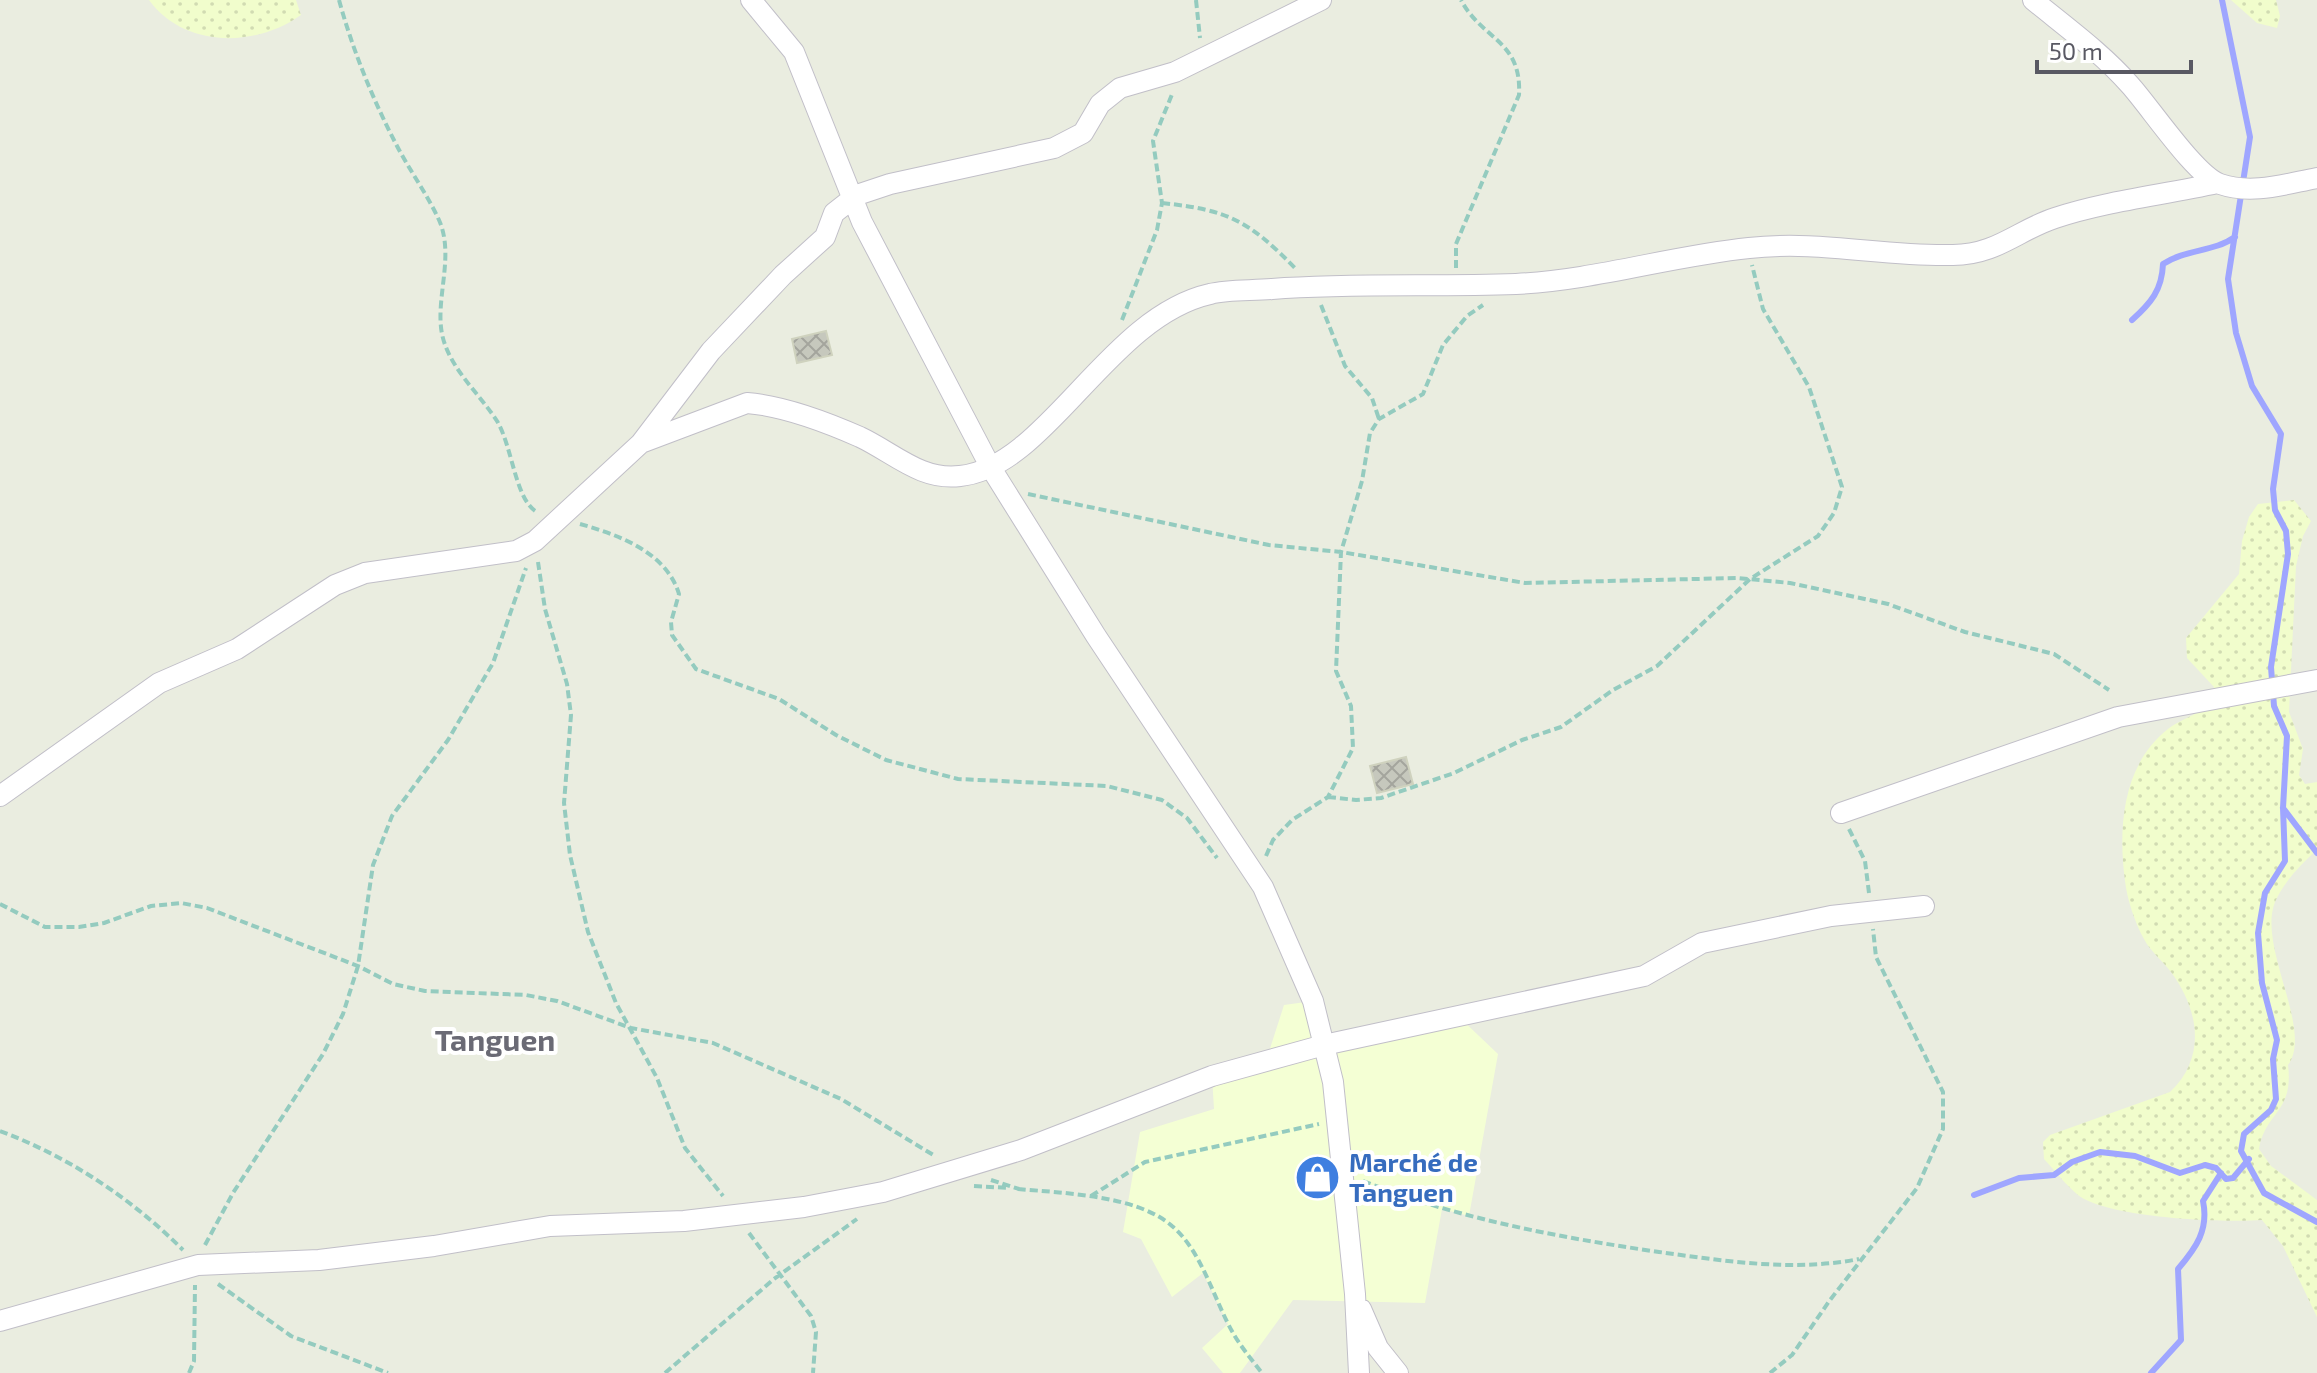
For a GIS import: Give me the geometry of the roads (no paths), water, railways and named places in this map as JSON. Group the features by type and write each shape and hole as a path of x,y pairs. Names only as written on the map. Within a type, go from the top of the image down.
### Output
{"street":[{"path":"751,0 794,52 853,198 991,468 1096,636 1263,887 1313,1001 1324,1045 1337,1121 1355,1294 1359,1373"},
{"path":"0,796 159,683 237,649 335,585 365,573 516,551 535,541 641,443 711,351 783,275 825,237 834,213 853,198 890,184 1054,148 1083,133 1100,104 1120,88 1187,67 1321,0"},
{"path":"2033,0 2130,85 2164,131 2217,183"},
{"path":"641,443 747,403 766,405 862,438 934,476 962,476 991,468 1044,427 1136,332 1209,294 1303,287 1517,284 1594,277 1666,260 1750,248 1818,244 1955,256 1998,248 2053,218 2217,183 2241,189 2263,189 2317,178"},
{"path":"1841,813 2118,717 2317,680"},
{"path":"0,1321 198,1265 319,1260 434,1246 550,1226 684,1221 737,1215 961,1177 1021,1150 1212,1076 1324,1045 1644,976 1702,943 1831,916 1924,906"},
{"path":"1355,1294 1378,1348 1398,1373"}],"waterway":[{"path":"2222,0 2250,137 2228,279 2236,333 2252,386 2281,434 2273,489 2275,510 2286,531 2288,554 2271,667 2274,706 2287,736 2283,808 2285,861 2265,893 2258,933 2262,983 2277,1040 2273,1059 2276,1099 2271,1110 2244,1134 2241,1151 2264,1193 2317,1222"},
{"path":"2132,320 2154,295 2163,264 2235,237"},
{"path":"2283,808 2317,853"},
{"path":"1974,1195 2019,1178 2054,1175 2072,1162 2100,1152 2135,1156 2180,1173 2205,1165 2216,1168 2226,1179 2233,1178 2249,1159"},
{"path":"2151,1373 2181,1340 2178,1269 2200,1238 2204,1221 2203,1201 2221,1173"}],"place":[{"name":"Marché de Tanguen","path":"1318,1178"}],"district":[{"name":"Tanguen","path":"495,1041"}]}
